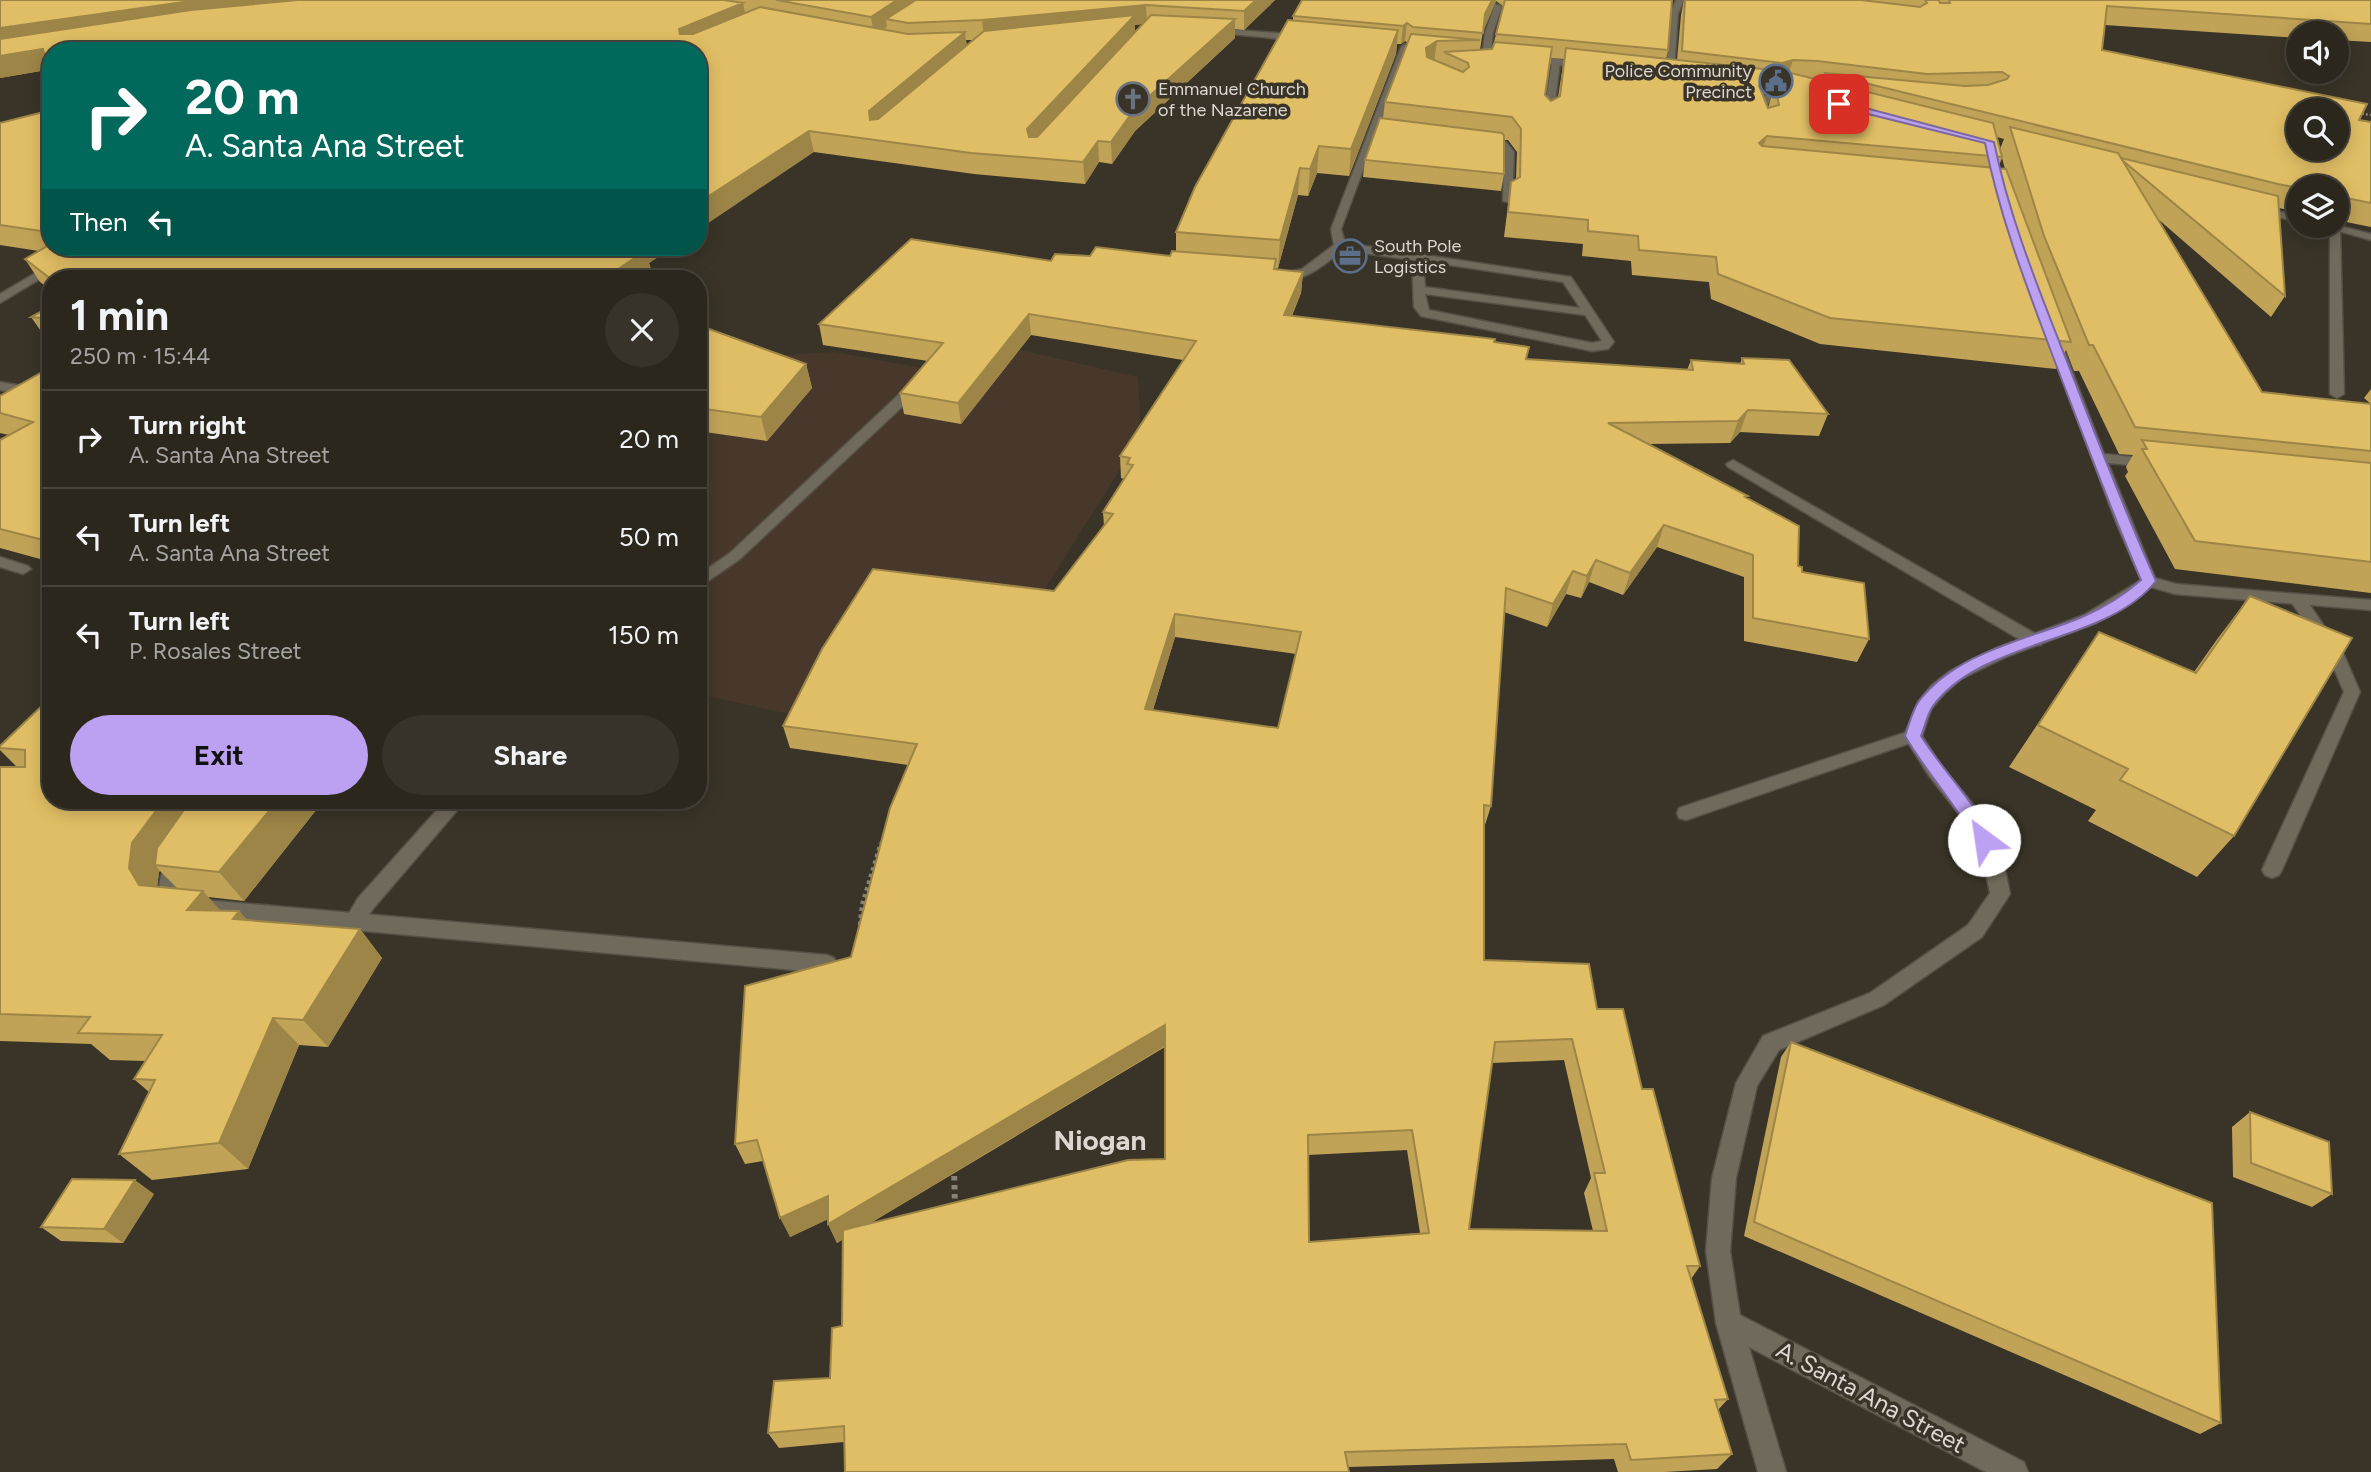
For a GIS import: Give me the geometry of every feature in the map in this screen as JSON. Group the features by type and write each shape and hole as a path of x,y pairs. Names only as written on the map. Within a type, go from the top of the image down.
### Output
{"street":[{"path":"1671,72 1674,14 1680,2"},
{"path":"1468,67 1485,66 1489,33 1498,6"},
{"path":"1205,29 1311,38"},
{"path":"1391,46 1419,49"},
{"path":"1340,246 1336,229 1405,47"},
{"path":"1474,54 1501,56"},
{"path":"1515,58 1594,65"},
{"path":"1548,118 1556,62"},
{"path":"1658,71 1684,74"},
{"path":"1765,126 1760,107 1777,88 1787,84 1808,85"},
{"path":"1764,86 1802,94"},
{"path":"1373,129 1386,131"},
{"path":"1468,140 1506,146 1509,152 1508,201"},
{"path":"2244,205 2286,216"},
{"path":"2349,232 2371,237"},
{"path":"2330,238 2337,394"},
{"path":"1269,274 1297,276 1311,271 1340,246 1417,257 1567,279 1608,342 1604,346 1437,318 1420,307 1417,257"},
{"path":"49,270 73,256"},
{"path":"0,299 42,274"},
{"path":"1421,290 1586,312"},
{"path":"2047,323 2098,458 2149,581"},
{"path":"0,386 42,393"},
{"path":"707,576 735,556 915,387"},
{"path":"2098,458 2165,465"},
{"path":"1733,464 2035,640"},
{"path":"0,562 23,569"},
{"path":"2149,581 2175,589 2371,605"},
{"path":"1686,813 1913,736 1924,706 1943,686 1996,653 2089,620 2131,596 2149,581"},
{"path":"2272,870 2353,692 2347,675 2297,599"},
{"name":"A. Santa Ana Street","path":"1772,1472 1729,1323 1718,1251 1724,1178 1747,1083 1771,1043 1877,999 1975,931 2000,894 1993,859 1975,820 1935,771 1913,736"},
{"path":"354,922 366,904 449,809"},
{"path":"194,842 172,874 169,897 176,906 827,964"},
{"name":"A. Santa Ana Street","path":"1729,1323 2014,1472"}],"path":[{"path":"2350,111 2371,115"},
{"path":"859,936 862,905 884,833"},
{"path":"953,1158 956,1221"}],"shaded area":[{"path":"973,339 1138,377 1141,436 1038,600 789,714 707,696 707,394 759,356 835,352 948,373"}],"building":[{"path":"0,0 198,0 0,28"},
{"path":"298,0 724,0 743,3 679,29 680,34 693,34 760,7 908,34 965,32 869,111 870,120 878,119 984,31 1135,15 1027,129 1029,137 1037,137 1151,15 1235,19 1134,110 1111,142 1098,141 1083,162 971,153 809,131 707,197 707,42 42,42 42,49 0,56 0,39 191,10"},
{"path":"776,0 897,0 871,17"},
{"path":"916,0 1256,0 1244,11 1146,5 982,20 908,23 886,19"},
{"path":"1302,0 1492,0 1485,14 1483,33 1413,27 1407,23 1403,26 1293,16"},
{"path":"1505,0 1672,0 1668,50 1496,34"},
{"path":"1685,0 1861,0 1920,7 1927,3 1925,0 1950,3 1949,0 2371,0 2371,24 2107,6 2102,50 2338,98 2286,98 2286,161 2349,161 2349,100 2367,104 2359,120 2371,122 2371,203 2349,199 2349,175 2286,175 2286,186 1824,73 1965,86 1988,85 2007,79 2009,76 2002,72 1927,74 1817,61 1793,60 1782,63 1682,51"},
{"path":"1288,20 1398,30 1351,149 1319,146 1310,169 1300,168 1280,240 1176,232 1195,187"},
{"path":"1411,34 1480,40 1437,41 1426,48 1427,57 1463,72 1469,67 1468,63 1444,52 1492,49 1495,42 1552,47 1545,95 1551,101 1560,96 1566,48 1772,70 1759,86 1768,108 1779,105 1775,85 1787,72 1993,123 2002,157 1767,136 1759,143 1762,146 2006,169 2071,342 1830,318 1718,274 1716,257 1639,250 1638,236 1588,231 1588,220 1508,212 1511,182 1520,177 1521,129 1512,117 1385,102"},
{"path":"42,112 42,231 0,225 0,123"},
{"path":"1380,118 1502,133 1504,174 1365,160"},
{"path":"2010,127 2118,153 2262,392 2371,404 2371,451 2135,427 2093,345 2089,345 2044,236"},
{"path":"2121,158 2278,196 2285,296 2122,160"},
{"path":"911,239 1051,261 1055,254 1090,256 1096,247 1170,256 1172,251 1276,259 1274,269 1303,272 1284,315 1495,339 1494,342 1529,347 1526,359 1693,370 1691,360 1744,364 1742,358 1789,360 1828,414 1748,410 1738,421 1608,423 1748,496 1745,497 1799,526 1798,566 1802,567 1802,572 1864,583 1869,639 1753,618 1753,555 1664,525 1630,573 1596,560 1587,576 1573,571 1553,604 1506,588 1491,806 1484,805 1484,960 1589,964 1597,1009 1623,1009 1642,1089 1653,1089 1700,1266 1687,1266 1728,1399 1715,1400 1732,1454 1631,1460 1626,1444 1345,1452 1349,1472 845,1472 844,1426 768,1433 774,1381 830,1378 832,1328 842,1326 843,1230 1128,1160 1165,1159 1165,1025 828,1224 828,1196 780,1218 757,1140 735,1144 745,986 851,957 890,808 917,744 783,726 822,649 873,569 1054,591 1113,514 1103,512 1133,465 1127,464 1130,458 1120,456 1196,341 1029,314 958,403 900,393 943,343 819,324","holes":["1175,614 1301,632 1278,728 1145,709","1572,1039 1605,1173 1594,1173 1607,1231 1469,1229 1495,1042","1412,1130 1429,1233 1309,1242 1308,1135"]},
{"path":"42,249 42,256 638,256 617,270 42,272 25,259"},
{"path":"42,311 42,318 31,317"},
{"path":"707,328 806,364 761,417 707,409"},
{"path":"42,372 42,540 0,529 0,440 33,422 0,413 0,396"},
{"path":"2142,440 2371,463 2371,562 2195,541 2142,449 2147,449"},
{"path":"2250,596 2352,638 2234,836 2120,780 2128,769 2038,725 2099,632 2196,673"},
{"path":"42,706 42,809 157,809 132,843 129,868 139,885 203,891 187,910 239,911 233,919 360,929 303,1020 273,1018 219,1143 119,1154 155,1080 134,1079 162,1035 78,1033 90,1017 0,1014 0,767 25,767 25,750 0,746"},
{"path":"185,809 271,809 219,872 155,865 157,848"},
{"path":"1791,1042 2212,1203 2221,1423 1754,1222"},
{"path":"2250,1112 2329,1142 2332,1194 2251,1163"},
{"path":"72,1179 135,1180 104,1229 41,1227"}],"place":[{"name":"Police Community Precinct","path":"1776,81"},
{"name":"Emmanuel Church of the Nazarene","path":"1133,99"},
{"name":"South Pole Logistics","path":"1350,256"}],"district":[{"name":"Niogan","path":"1100,1140"}],"route":[{"path":"1839,104 1990,142 1998,187 2023,262 2123,522 2149,581 2131,596 2089,620 1996,653 1943,686 1924,706 1913,736 1935,771 1975,820 1984,840"}]}
